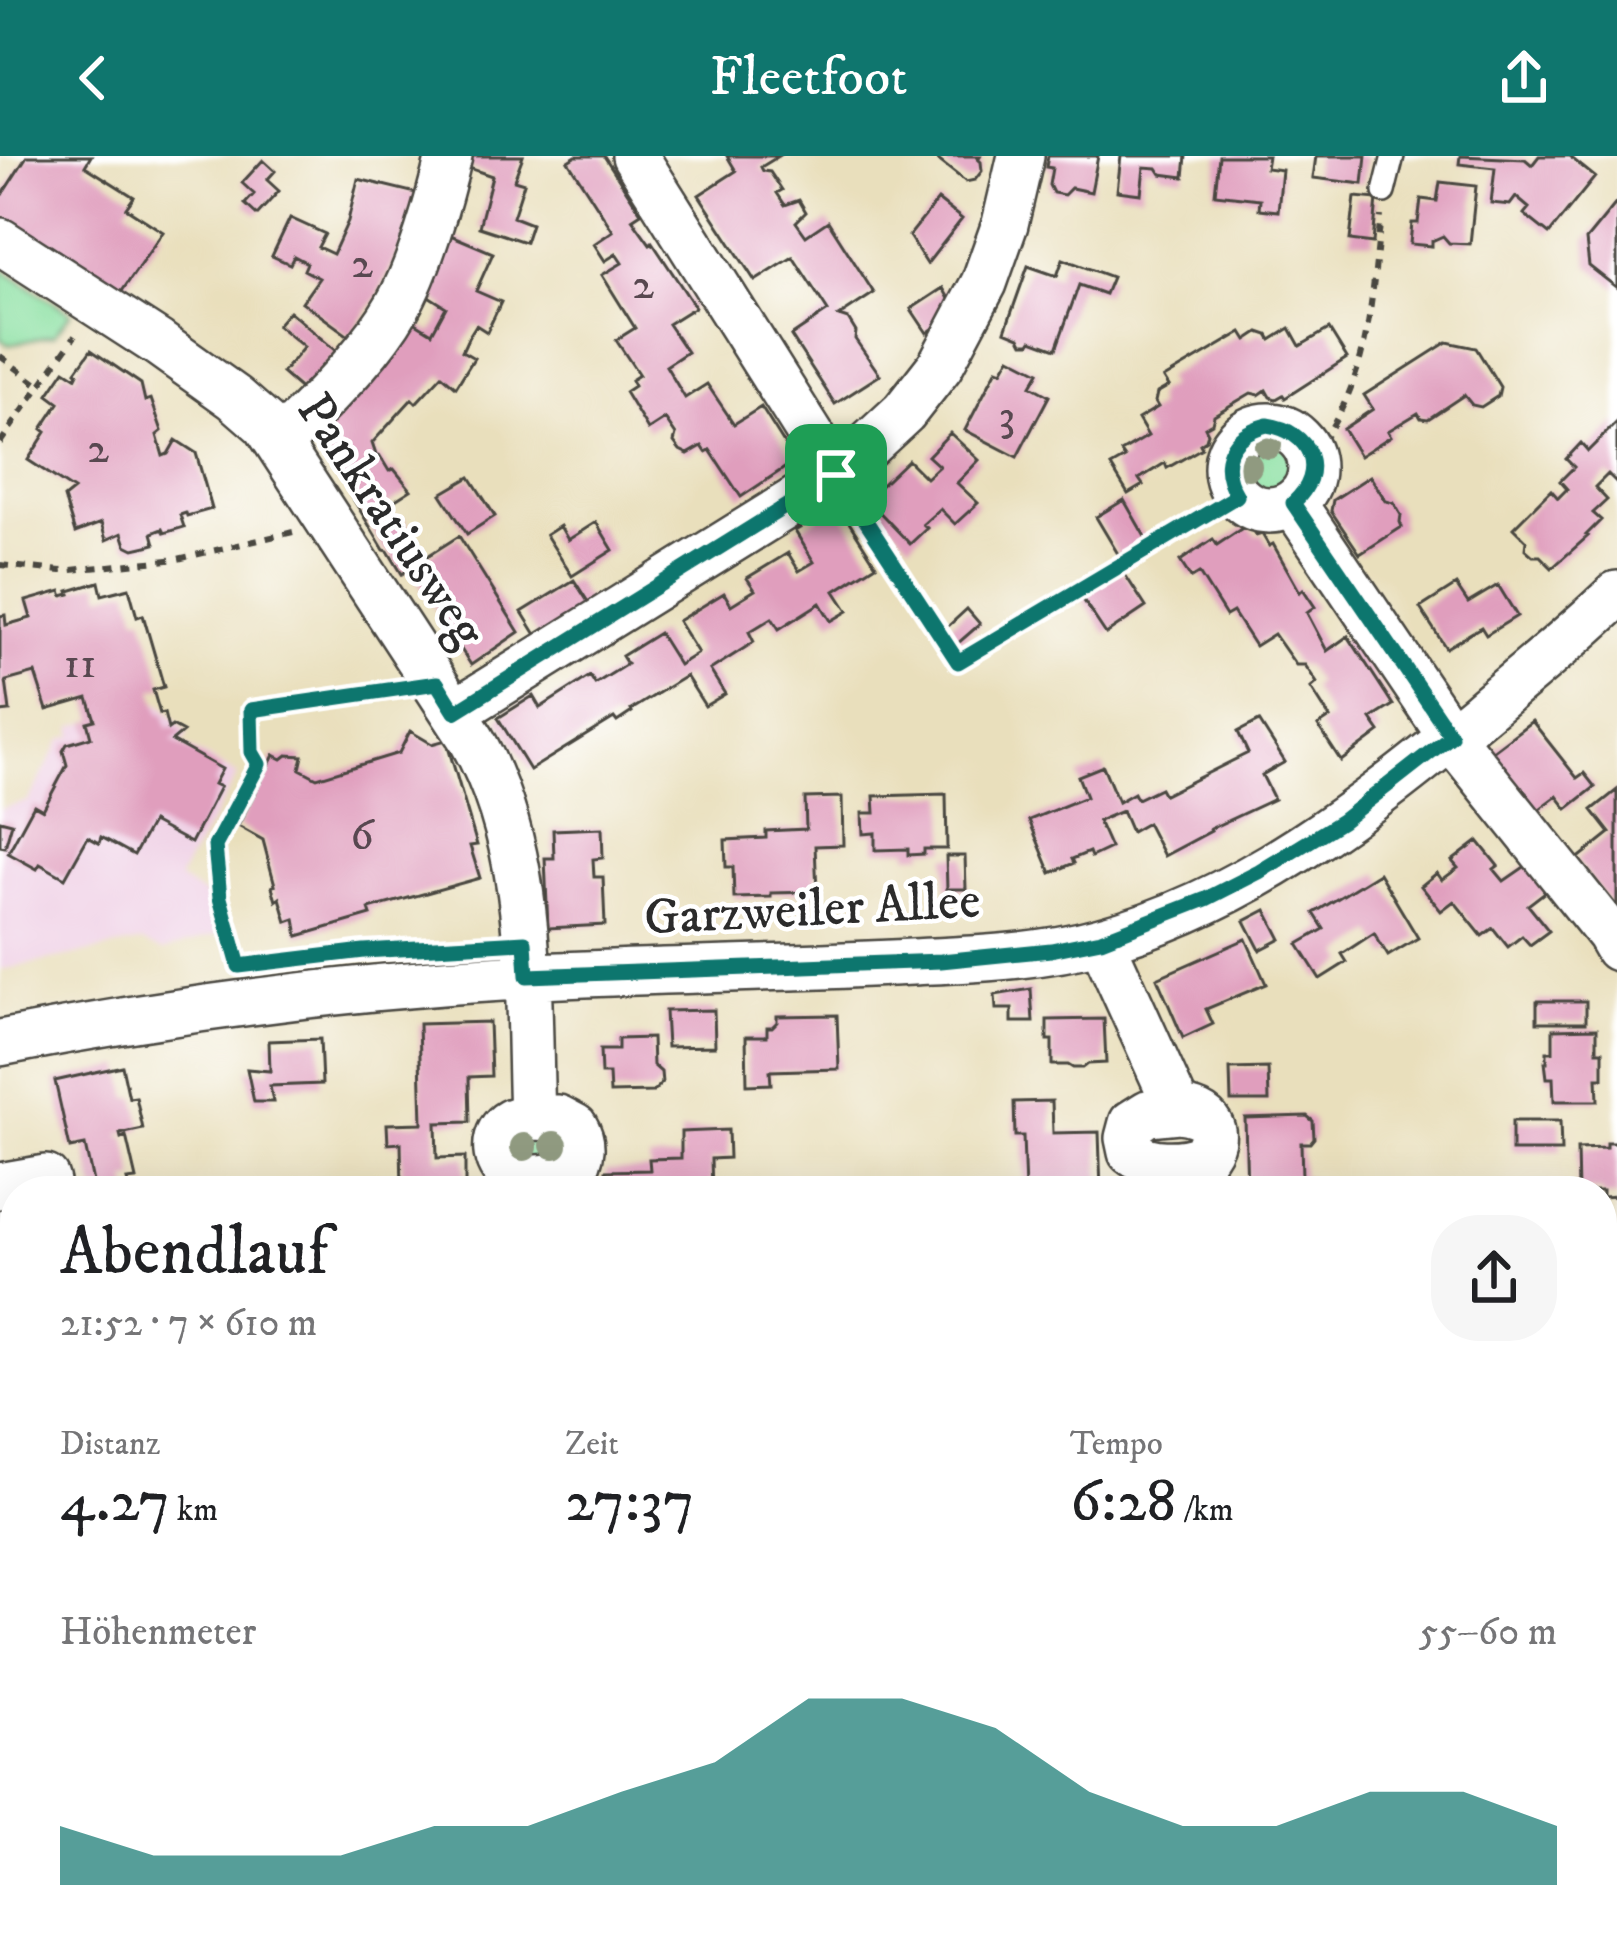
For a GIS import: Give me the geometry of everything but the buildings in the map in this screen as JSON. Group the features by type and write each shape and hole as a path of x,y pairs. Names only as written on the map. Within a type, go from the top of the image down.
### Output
{"street":[{"path":"280,443 397,308 449,156"},
{"path":"634,156 836,475"},
{"path":"446,697 836,475 904,412 947,354 976,299 997,250 1021,156"},
{"name":"Pankratiusweg","path":"0,241 235,398 280,443 482,757 511,833 522,896 527,976"},
{"path":"1267,425 1294,433 1310,455 1310,482 1293,503 1280,509 1253,507 1237,496 1227,476 1227,461 1241,436 1267,425"},
{"path":"1293,503 1451,736 1617,948"},
{"name":"Garzweiler Allee","path":"0,1042 142,1016 359,989 527,976 941,961 1101,940 1190,907 1342,821 1557,649 1617,594"},
{"path":"1101,940 1178,1111"},
{"path":"527,976 532,1117"}],"lane":[{"path":"1384,192 1394,156"}],"path":[{"path":"1310,455 1338,418 1360,368 1384,192"},
{"path":"0,443 98,304"},
{"path":"0,356 40,386"},
{"path":"836,475 958,662 1237,496"},
{"path":"0,566 62,571 178,559 332,523"},
{"path":"239,966 220,898 215,846 259,764 252,752 251,710 446,697"}],"shaded area":[{"path":"160,702 189,734 181,743 238,775 178,879 211,899 222,933 163,951 142,942 0,970 0,809 28,801 62,739 74,736 72,727"}],"green space":[{"path":"0,268 71,313 54,335 9,345 0,339"},
{"path":"1271,436 1292,445 1301,466 1292,487 1271,496 1250,487 1241,466 1250,445"},
{"path":"561,1132 571,1154 520,1161 510,1141"}],"route":[{"path":"1281,427 1294,433 1310,455 1310,482 1293,503 1451,736 1342,821 1259,872 1156,921 1101,940 1051,950 885,964 527,976 525,942 364,951 239,966 220,898 215,846 259,764 252,752 251,710 437,683 455,712 836,475 958,662 1237,496 1227,476 1232,448 1253,429 1281,427"}]}
